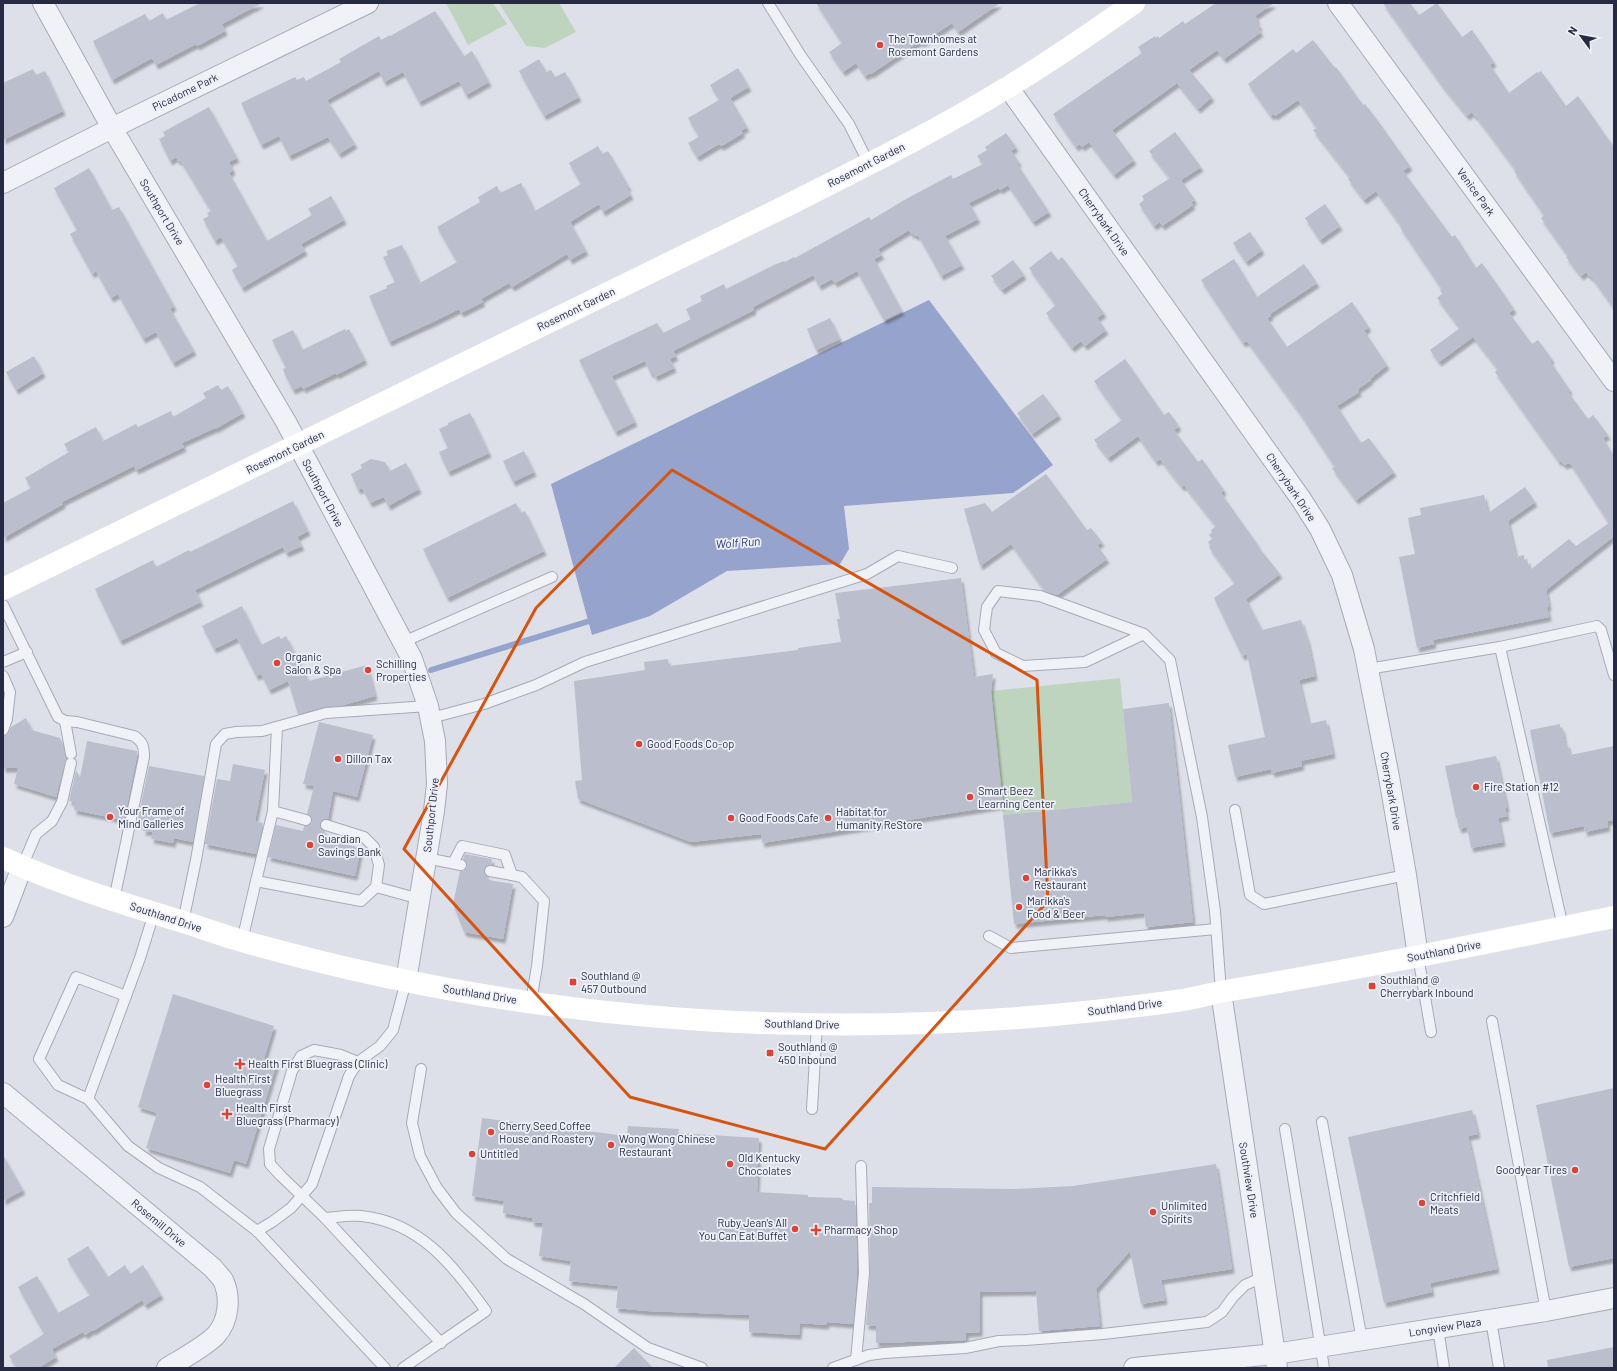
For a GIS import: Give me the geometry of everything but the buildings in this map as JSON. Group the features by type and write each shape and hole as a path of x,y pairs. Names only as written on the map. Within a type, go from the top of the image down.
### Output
{"main road":[{"name":"Rosemont Garden","path":"5,588 778,210 869,164 917,139 1008,87 1087,36 1134,3"},
{"name":"Southland Drive","path":"12,863 114,900 242,941 406,981 461,992 599,1011 688,1020 774,1024 869,1025 979,1022 1068,1014 1181,1000 1368,967 1614,917"}],"street":[{"name":"Southport Drive","path":"43,3 112,128 286,422 412,659 430,712 435,741 437,784 406,981"},
{"name":"Picadome Park","path":"3,183 368,3"},
{"name":"Venice Park","path":"1338,3 1614,381"},
{"name":"Cherrybark Drive","path":"1008,87 1301,499 1332,551 1342,575 1364,649 1390,777 1418,956"},
{"path":"3,917 12,863"},
{"name":"Southview Drive","path":"1221,992 1276,1361"},
{"name":"Rosemill Drive","path":"3,1093 213,1268 222,1279 226,1289 228,1309 222,1327 192,1362 167,1368"},
{"name":"Longview Plaza","path":"1134,1368 1276,1361 1321,1347 1546,1311 1614,1298"}],"lane":[{"path":"768,3 801,56 849,124 869,164"},
{"path":"183,922 196,860 216,744 224,734 262,731 326,713 430,712 484,704 536,684 585,662 867,574 898,556 952,568"},
{"path":"403,642 552,577"},
{"path":"5,588 26,652 58,717 65,721 77,722 134,736 141,741 144,748 144,757 114,900"},
{"path":"1144,634 1085,662 1022,666 996,654 984,630 987,607 998,591 1040,596 1144,634 1170,660 1202,817 1216,929 1221,992"},
{"path":"1368,669 1500,647 1597,626 1601,630 1614,675"},
{"path":"1500,647 1563,927"},
{"path":"3,662 26,652"},
{"path":"3,676 10,692 7,719 3,730"},
{"path":"12,863 36,834 52,821 62,802 71,759 65,721"},
{"path":"242,941 273,811 277,727"},
{"path":"1235,810 1250,895 1264,904 1406,875"},
{"path":"273,811 306,820"},
{"path":"256,881 361,901 376,887 379,865 374,847 364,837 326,825"},
{"path":"426,858 457,864 462,846 505,855 512,875"},
{"path":"490,870 522,877 544,902 537,966 531,1002"},
{"path":"376,887 420,899"},
{"path":"88,1099 126,996 154,913"},
{"path":"989,936 1011,948 1216,929"},
{"path":"1418,956 1431,1032"},
{"path":"126,996 76,977 39,1059 58,1085 88,1099 128,1146 159,1168 200,1187 257,1231 385,1368"},
{"path":"257,1231 285,1213 312,1184 349,1076 358,1062 380,1046 393,1030 406,981"},
{"path":"1492,1021 1546,1311"},
{"path":"812,1109 817,1024"},
{"path":"358,1062 342,1055 314,1050 301,1056 292,1071 269,1149 270,1164 325,1218 441,1343"},
{"path":"421,1069 412,1123 418,1149 420,1156 437,1188 456,1213 507,1259 584,1304 648,1348 702,1368"},
{"path":"1322,1122 1362,1340"},
{"path":"1286,1128 1324,1368"},
{"path":"856,1360 864,1273 861,1166"},
{"path":"325,1218 361,1216 401,1226 432,1246 465,1280 486,1311 403,1368"},
{"path":"833,1368 869,1356 884,1353 965,1348 999,1341 1095,1334 1207,1322 1222,1312 1233,1297 1245,1285 1263,1277"},
{"path":"1491,1320 1499,1368"},
{"path":"1438,1328 1444,1368"}],"highlighted area":[{"path":"672,470 1037,680 1048,901 825,1149 630,1097 404,849 536,608"}],"green space":[{"path":"446,3 493,3 507,24 468,45"},
{"path":"499,3 559,3 576,32 545,48 526,46"},
{"path":"1120,678 1132,802 1003,815 991,691"}],"water":[{"path":"929,300 1053,465 1013,493 844,506 849,549 840,564 727,571 650,616 592,635 551,484"}],"waterway":[{"name":"Wolf Run","path":"431,670 596,619"}],"place":[{"name":"The Townhomes at Rosemont Gardens","path":"880,45"},
{"name":"Organic Salon & Spa","path":"277,663"},
{"name":"Schilling Properties","path":"368,670"},
{"name":"Good Foods Co-op","path":"639,744"},
{"name":"Dillon Tax","path":"338,759"},
{"name":"Fire Station #12","path":"1476,787"},
{"name":"Smart Beez Learning Center","path":"970,797"},
{"name":"Your Frame of Mind Galleries","path":"110,817"},
{"name":"Good Foods Cafe","path":"731,818"},
{"name":"Habitat for Humanity ReStore","path":"828,818"},
{"name":"Guardian Savings Bank","path":"310,845"},
{"name":"Marikka's Restaurant","path":"1026,878"},
{"name":"Marikka's Food & Beer","path":"1019,907"},
{"name":"Southland @ 457 Outbound","path":"573,982"},
{"name":"Southland @ Cherrybark Inbound","path":"1372,986"},
{"name":"Southland @ 450 Inbound","path":"770,1053"},
{"name":"Health First Bluegrass (Clinic)","path":"240,1064"},
{"name":"Health First Bluegrass","path":"207,1085"},
{"name":"Health First Bluegrass (Pharmacy)","path":"227,1114"},
{"name":"Cherry Seed Coffee House and Roastery","path":"491,1132"},
{"name":"Wong Wong Chinese Restaurant","path":"611,1145"},
{"name":"Untitled","path":"472,1154"},
{"name":"Old Kentucky Chocolates","path":"730,1164"},
{"name":"Goodyear Tires","path":"1575,1170"},
{"name":"Critchfield Meats","path":"1422,1203"},
{"name":"Unlimited Spirits","path":"1153,1212"},
{"name":"Ruby Jean's All You Can Eat Buffet","path":"795,1229"},
{"name":"Pharmacy Shop","path":"816,1230"}]}
